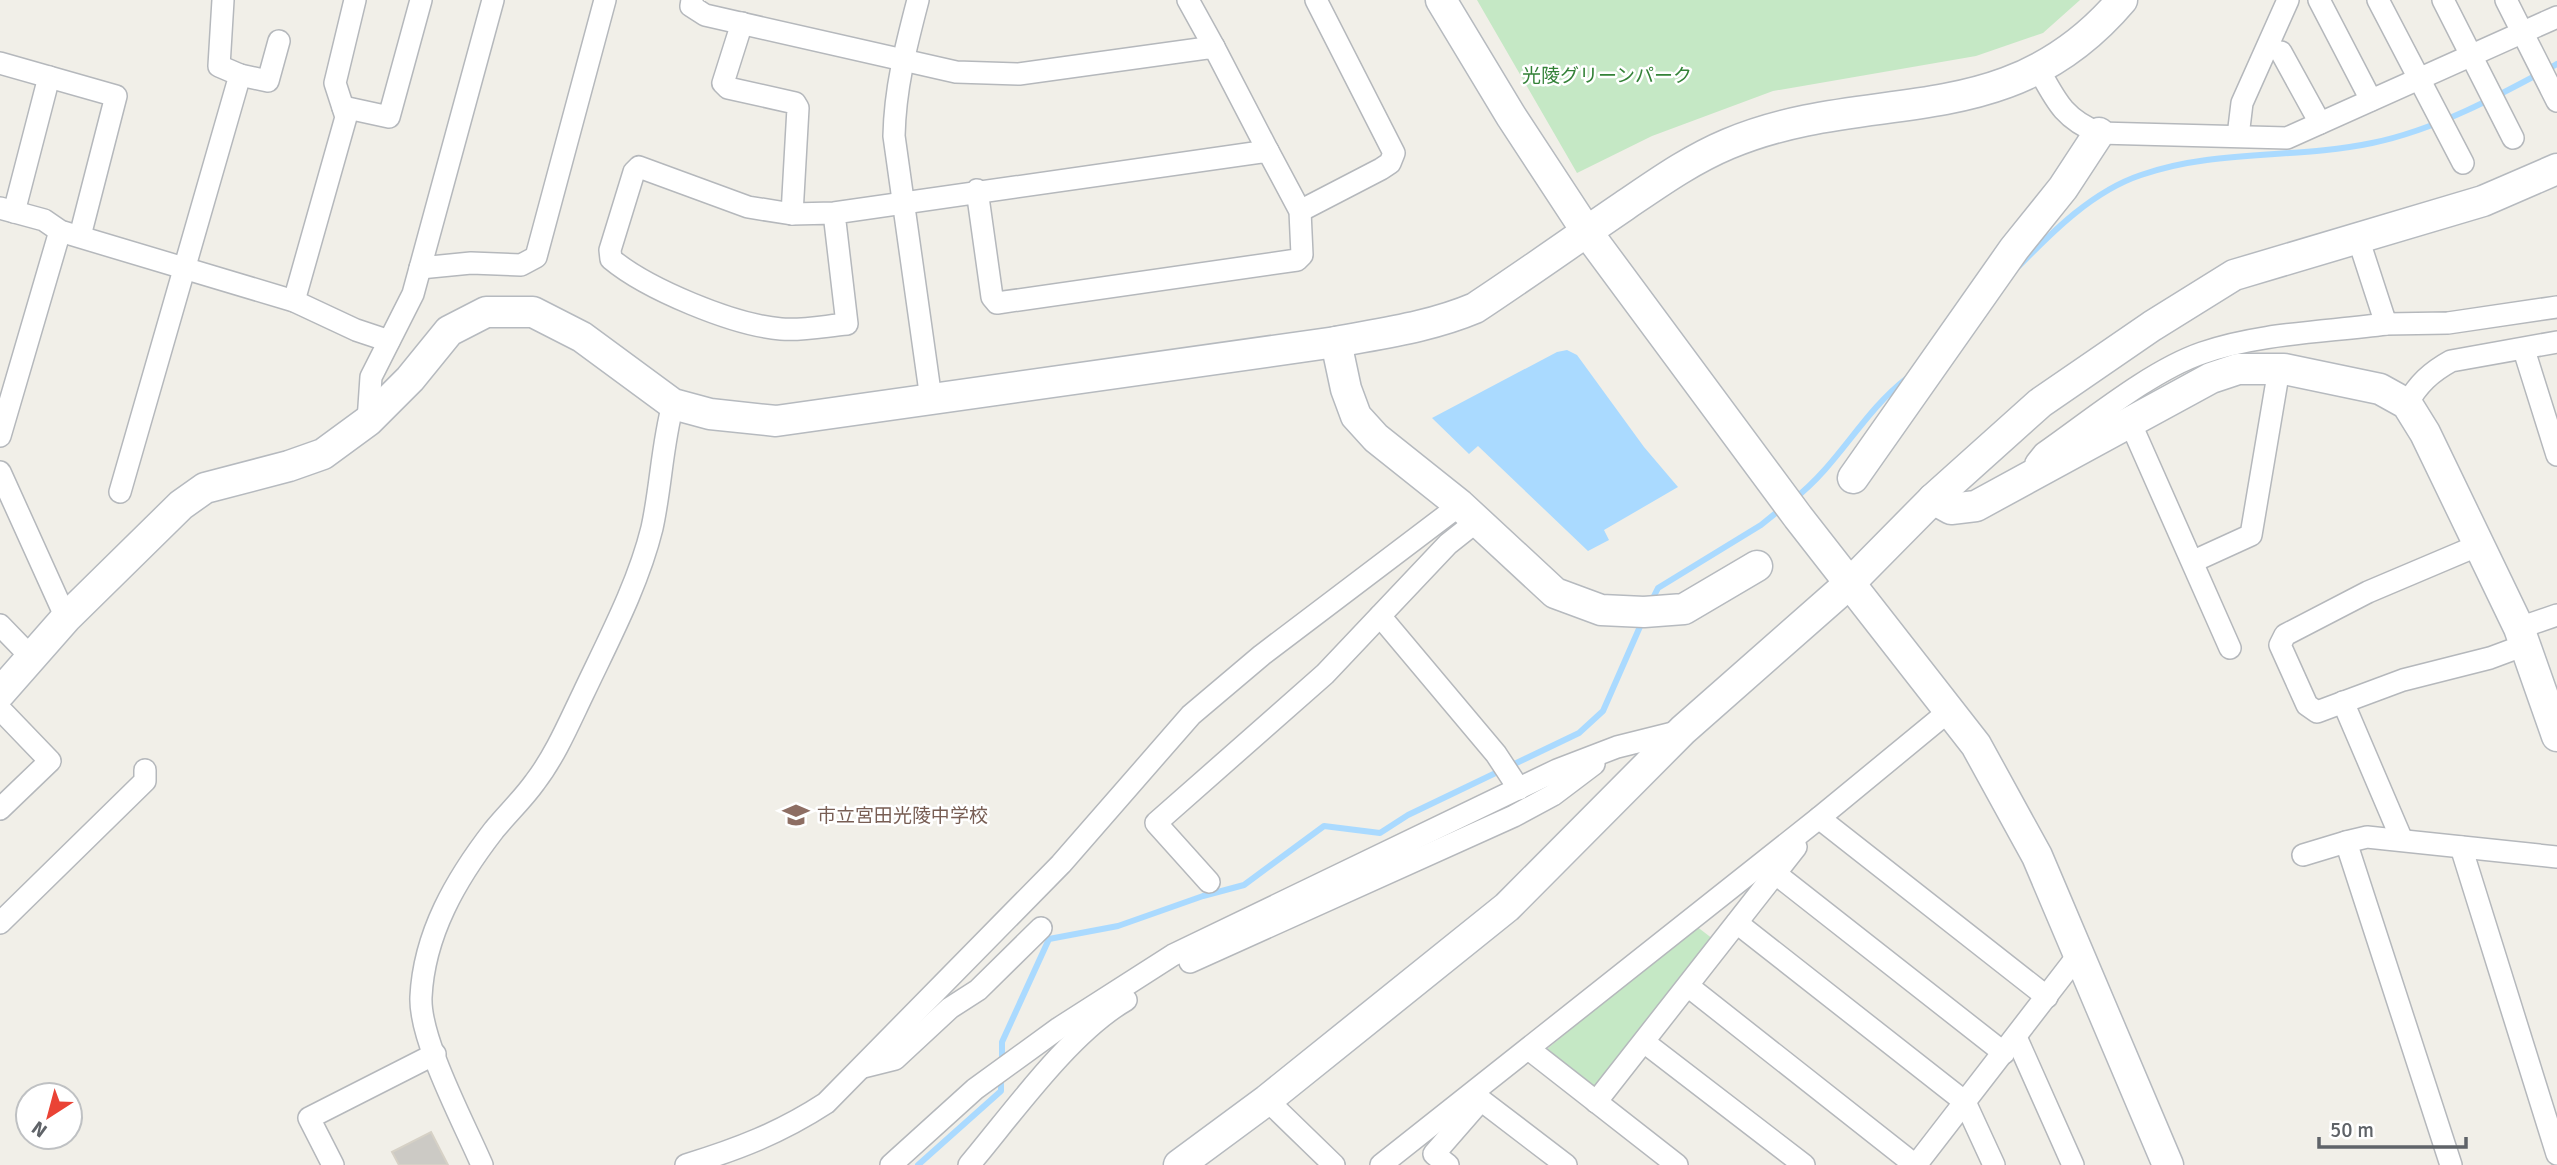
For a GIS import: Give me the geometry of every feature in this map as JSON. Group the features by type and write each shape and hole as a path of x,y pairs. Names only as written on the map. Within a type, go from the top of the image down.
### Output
{"street":[{"path":"223,0 219,66 240,75 268,81 279,41"},
{"path":"295,301 346,117 335,83 355,0"},
{"path":"343,107 389,117 421,0"},
{"path":"368,421 371,377 413,294 493,0"},
{"path":"420,268 471,263 521,265 536,257 605,0"},
{"path":"692,0 691,6 696,12 956,72 1019,74 1213,47"},
{"path":"918,0 902,60 895,101 894,136 931,399"},
{"path":"977,190 992,297 997,303 1297,260 1302,254 1300,211 1188,0"},
{"path":"1300,211 1391,163 1394,153 1316,0"},
{"path":"1441,0 1511,116 1587,232 1798,517 1976,745 2037,856 2168,1165"},
{"path":"0,693 65,618 181,505 205,488 289,466 323,454 368,421 410,379 449,331 486,312 533,312 582,337 673,404 710,414 776,421 1336,342 1438,322 1475,308 1694,159 1731,142 1802,123 1987,90 2039,70 2073,49 2122,0"},
{"path":"2238,136 2242,103 2288,0"},
{"path":"2319,0 2371,100"},
{"path":"2378,0 2463,163"},
{"path":"2443,0 2513,138"},
{"path":"2506,0 2557,102"},
{"path":"2039,70 2058,105 2076,123 2099,132 2287,138 2557,17"},
{"path":"742,23 723,83 728,88 795,103 798,108 792,214"},
{"path":"2281,52 2320,123"},
{"path":"0,63 116,96 2,423"},
{"path":"120,492 240,75"},
{"path":"49,77 7,210 44,220 70,233 295,301 356,330 389,341"},
{"path":"1853,478 2014,249 2063,188 2099,132"},
{"path":"834,213 846,324 783,329 742,322 700,308 611,259 610,250 634,172 639,167 748,207 792,214 834,213 977,190 1268,151"},
{"path":"1179,1165 1267,1100 1507,907 1683,730 1851,582 1933,499 2040,402 2152,326 2234,275 2483,201 2557,169"},
{"path":"2358,238 2386,324"},
{"path":"2036,475 2036,463 2044,453 2183,361 2234,344 2386,324 2448,323 2557,307"},
{"path":"1336,342 1346,389 1356,416 1376,438 1469,513 1555,593 1601,610 1644,612 1684,609 1757,566"},
{"path":"2407,404 2415,388 2435,369 2451,361 2557,342"},
{"path":"2524,350 2557,455"},
{"path":"1933,499 1951,509 1976,506 2211,377 2238,369 2278,369 2380,389 2407,404 2425,433 2522,637 2557,736"},
{"path":"2194,561 2251,535 2278,369"},
{"path":"482,1165 435,1054 421,1000 424,962 435,925 457,884 494,831 537,781 583,694 636,579 652,530 664,438 673,404"},
{"path":"2130,422 2194,561 2230,648"},
{"path":"0,472 65,618"},
{"path":"1209,882 1156,823 1325,674 1448,544 1469,513"},
{"path":"686,1165 737,1149 789,1127 826,1103 1061,864 1191,715 1262,655 1469,513"},
{"path":"2479,545 2368,592 2285,635 2280,645 2307,705 2317,712 2403,680 2490,658 2557,615"},
{"path":"1380,616 1496,754 1519,789"},
{"path":"0,625 30,656"},
{"path":"2343,702 2402,840"},
{"path":"0,709 50,761 0,809"},
{"path":"1381,1165 1477,1097 1530,1050 1949,711"},
{"path":"891,1165 975,1089 1059,1028 1173,955 1519,789 1617,747 1683,730"},
{"path":"969,1165 1063,1056 1120,1003 1197,958 1514,816 1553,794 1617,747"},
{"path":"0,923 145,781 145,770"},
{"path":"1596,1102 1819,818"},
{"path":"1819,818 2047,997"},
{"path":"2304,855 2367,837 2557,857"},
{"path":"2346,842 2451,1165"},
{"path":"2461,847 2557,1154"},
{"path":"1776,874 2010,1045 2073,1165"},
{"path":"1737,923 1965,1102 1994,1165"},
{"path":"861,1067 895,1059 950,1007 978,990 1041,928"},
{"path":"1688,986 1916,1165 2080,954"},
{"path":"1644,1042 1804,1165"},
{"path":"1530,1050 1677,1165"},
{"path":"333,1165 309,1118 435,1054"},
{"path":"1448,1165 1434,1154 1477,1097"},
{"path":"1477,1097 1566,1165"},
{"path":"1267,1100 1334,1165"}],"green space":[{"name":"光陵グリーンパーク","path":"1477,0 2080,0 2043,33 1976,56 1773,91 1652,136 1577,173"},
{"path":"1696,926 1713,939 1595,1087 1547,1049"}],"water":[{"path":"1567,350 1577,355 1644,447 1678,487 1604,530 1609,540 1588,551 1478,446 1469,454 1432,418 1557,352"}],"building":[{"path":"431,1132 448,1165 399,1165 392,1152"}],"waterway":[{"path":"2019,266 2075,213 2106,191 2141,175 2197,161 2344,148 2396,137 2467,110 2557,64"},
{"path":"1794,499 1810,485 1877,407 1907,378"},
{"path":"1651,602 1658,588 1761,525 1782,508"},
{"path":"1002,1063 1002,1042 1049,939 1118,926 1203,896 1244,885 1324,826 1380,833 1408,815 1579,733 1603,711 1642,622"},
{"path":"918,1165 1001,1091 1001,1077"}],"place":[{"name":"市立宮田光陵中学校","path":"796,815"}]}
